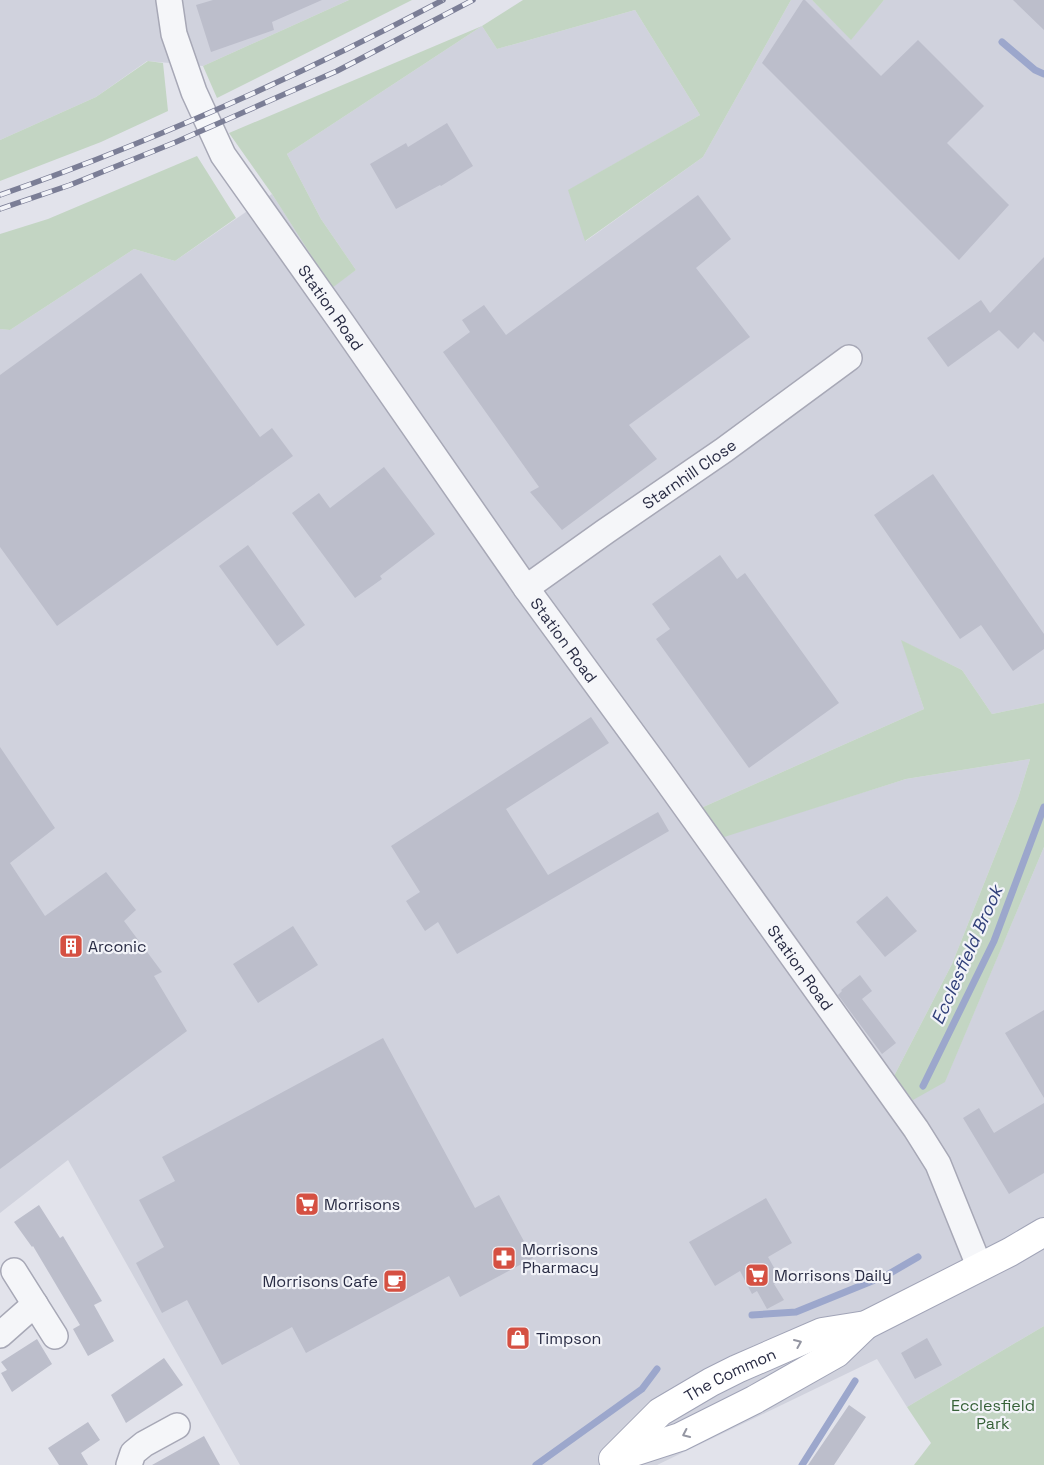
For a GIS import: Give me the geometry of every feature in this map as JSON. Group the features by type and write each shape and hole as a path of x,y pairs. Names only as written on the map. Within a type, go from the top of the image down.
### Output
{"main road":[{"name":"The Common","path":"608,1462 680,1437 754,1400 838,1353 866,1325 980,1268 1044,1232"}],"street":[{"name":"Station Road","path":"170,0 174,34 194,92 223,155 526,588 660,771 916,1129 938,1164 980,1268"},
{"name":"Starnhill Close","path":"526,588 724,450 849,358"},
{"path":"14,1271 55,1336"},
{"path":"0,1335 34,1304"},
{"path":"107,1465 122,1462 129,1465 133,1453 144,1444 177,1426"}],"shaded area":[{"path":"0,0 349,0 203,66 147,61 96,97 0,140"},
{"path":"791,0 812,0 851,39 884,0 1044,0 1044,703 992,714 962,670 902,641 924,709 701,808 715,839 906,779 1030,759 1018,798 952,964 894,1076 945,1081 1044,847 1044,1326 907,1407 877,1359 657,1465 240,1465 68,1160 0,1213 0,329 10,330 134,249 175,261 272,194 332,287 356,270 321,219 287,154 482,26 497,49 635,10 700,115 569,190 586,241 703,157"}],"green space":[{"path":"349,0 412,0 217,98 203,66"},
{"path":"523,0 791,0 703,157 585,241 568,190 700,115 635,10 497,49 482,26"},
{"path":"812,0 884,0 851,40"},
{"path":"482,26 287,154 321,219 356,270 332,288 272,194 229,133"},
{"path":"148,61 163,63 168,111 101,142 0,181 0,140 96,97"},
{"path":"197,156 236,218 175,261 134,249 10,330 0,329 0,234 48,219"},
{"path":"901,640 962,670 992,714 1044,703 1044,847 945,1082 913,1100 894,1076 952,964 1018,798 1030,759 906,779 715,840 701,808 924,709"},
{"name":"Ecclesfield Park","path":"1044,1326 1044,1465 914,1465 931,1443 907,1407"}],"building":[{"path":"213,0 322,0 272,22 274,30 211,52 196,5"},
{"path":"803,0 881,76 918,40 984,106 947,143 1009,205 959,260 762,63"},
{"path":"1013,0 1044,0 1044,30"},
{"path":"447,123 473,166 441,186 396,209 370,164 406,143 408,147"},
{"path":"698,195 731,239 696,268 750,337 629,425 657,459 562,530 530,492 539,487 443,352 470,332 462,320 484,305 506,335"},
{"path":"1044,257 1044,342 1034,332 1018,349 999,330 948,367 927,338 981,300 990,313"},
{"path":"141,273 260,437 272,428 293,456 57,626 0,547 0,375"},
{"path":"384,467 435,534 380,576 382,579 355,598 292,513 319,493 330,508"},
{"path":"933,474 1044,634 1044,649 1013,671 981,625 960,639 874,515"},
{"path":"248,545 305,625 277,646 219,566"},
{"path":"720,555 737,579 745,573 839,703 749,768 656,639 670,629 652,604"},
{"path":"591,717 609,743 506,809 548,875 658,812 669,831 457,954 438,922 425,931 406,901 420,892 391,846"},
{"name":"Arconic","path":"0,747 55,828 10,863 45,916 106,872 136,910 124,921 162,972 154,976 187,1031 0,1169"},
{"path":"887,896 917,931 885,957 856,922"},
{"path":"293,926 318,965 258,1003 233,964"},
{"path":"860,975 872,991 862,999 896,1043 882,1054 838,995 841,990"},
{"path":"1044,1010 1044,1098 1005,1033"},
{"name":"Morrisons","path":"383,1038 475,1208 499,1195 533,1258 460,1297 449,1276 306,1353 292,1327 222,1365 187,1300 162,1313 136,1263 164,1247 139,1200 175,1181 162,1157"},
{"path":"1044,1103 1044,1173 1009,1194 963,1118 979,1108 994,1133"},
{"path":"766,1198 792,1243 768,1257 781,1280 774,1284 784,1300 767,1309 757,1291 752,1294 740,1271 715,1286 689,1242"},
{"path":"39,1205 60,1238 63,1236 102,1301 94,1305 114,1341 88,1356 73,1329 80,1325 33,1246 14,1222"},
{"path":"927,1338 942,1365 915,1379 901,1353"},
{"path":"37,1339 52,1364 12,1392 1,1373 7,1370 1,1362"},
{"path":"164,1358 183,1385 126,1423 111,1395"},
{"path":"849,1405 866,1417 834,1465 808,1465"},
{"path":"88,1422 100,1440 81,1453 88,1465 59,1465 48,1448"},
{"path":"204,1436 220,1465 152,1465"}],"waterway":[{"path":"1002,42 1035,70 1044,74"},
{"name":"Ecclesfield Brook","path":"923,1086 994,941 1044,807"},
{"name":"Ecclesfield Brook","path":"752,1315 796,1312 887,1275 918,1257"},
{"name":"Ecclesfield Brook","path":"536,1465 642,1389 657,1369"},
{"path":"802,1465 855,1381"}],"railway":[{"path":"0,195 113,153 225,106 335,55 443,0"},
{"path":"0,209 70,185 176,142 337,71 473,0"}],"place":[{"name":"Arconic","path":"71,946"},
{"name":"Morrisons","path":"307,1204"},
{"name":"Morrisons Pharmacy","path":"504,1258"},
{"name":"Morrisons Daily","path":"757,1275"},
{"name":"Morrisons Cafe","path":"395,1281"},
{"name":"Timpson","path":"518,1338"}]}
